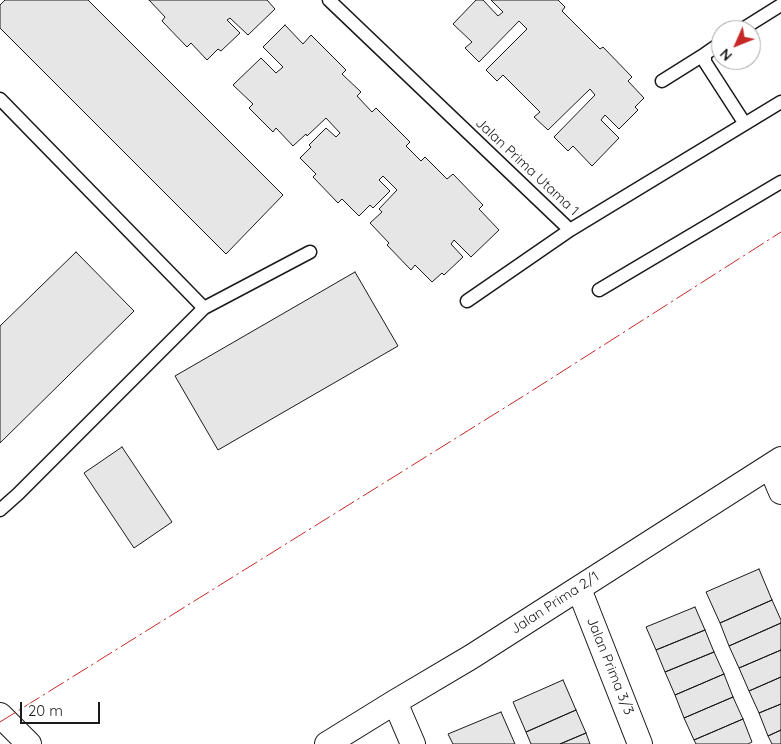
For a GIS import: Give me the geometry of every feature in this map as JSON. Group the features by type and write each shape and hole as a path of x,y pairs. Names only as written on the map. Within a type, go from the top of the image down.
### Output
{"street":[{"path":"775,462 781,492"},
{"name":"Jalan Prima 2/1","path":"327,744 471,657 775,462"},
{"name":"Jalan Prima 3/3","path":"579,588 640,744"},
{"path":"395,702 413,744"},
{"path":"0,716 28,744"}],"lane":[{"name":"Jalan Prima Utama 1","path":"329,0 570,230 781,102"},
{"path":"757,20 781,5"},
{"path":"662,80 711,50"},
{"path":"705,54 705,62 745,124"},
{"path":"0,99 204,308"},
{"path":"598,290 781,182"},
{"path":"467,301 570,230"},
{"path":"0,510 204,308 310,252"}],"building":[{"path":"5,0 88,0 283,195 226,254 0,28 0,5"},
{"path":"149,0 267,0 275,9 248,35 230,18 227,20 240,33 221,51 218,49 207,60 191,43 187,47 162,21 165,17"},
{"path":"476,0 483,0 498,16 503,12 491,0 558,0 565,7 562,11 600,49 603,47 632,77 628,81 644,98 635,107 638,110 619,129 605,115 601,120 619,138 592,166 573,146 568,151 554,137 595,95 590,89 548,130 534,117 540,112 503,75 497,81 486,70 527,29 519,21 479,62 465,48 472,42 453,24"},
{"path":"285,25 303,44 311,35 346,70 342,74 361,92 357,96 372,112 376,108 410,142 406,146 421,161 425,157 447,179 453,174 483,205 479,209 499,230 471,257 454,240 451,244 463,257 444,275 442,273 432,282 415,265 411,270 387,245 389,243 370,223 382,212 379,209 397,190 383,176 379,180 390,191 373,208 370,205 359,216 342,199 338,203 313,177 316,174 300,158 311,147 309,145 326,128 336,137 340,133 326,118 293,146 276,128 273,132 249,108 253,104 233,85 261,58 276,73 283,67 263,47"},
{"path":"76,252 134,311 0,443 0,326"},
{"path":"355,272 398,346 218,450 175,376"},
{"path":"122,447 172,522 134,548 84,473"},
{"path":"759,569 772,600 720,623 706,592"},
{"path":"772,600 781,623 729,646 720,623"},
{"path":"695,607 705,630 656,650 646,627"},
{"path":"781,623 781,650 739,668 729,646"},
{"path":"705,630 714,652 665,672 656,650"},
{"path":"781,650 781,677 749,691 739,668"},
{"path":"714,652 724,674 675,695 665,672"},
{"path":"724,674 733,697 684,718 675,695"},
{"path":"781,677 781,704 759,713 749,691"},
{"path":"563,680 576,710 526,732 513,702"},
{"path":"733,697 743,719 694,740 684,718"},
{"path":"781,704 781,730 768,736 759,713"},
{"path":"576,710 586,733 560,744 531,744 526,732"},
{"path":"501,712 515,744 453,744 448,734"},
{"path":"743,719 752,742 748,744 696,744 694,740"},
{"path":"781,730 781,744 772,744 768,736"},
{"path":"586,733 590,744 560,744"}],"power":[{"path":"0,722 530,392 781,232"}]}
